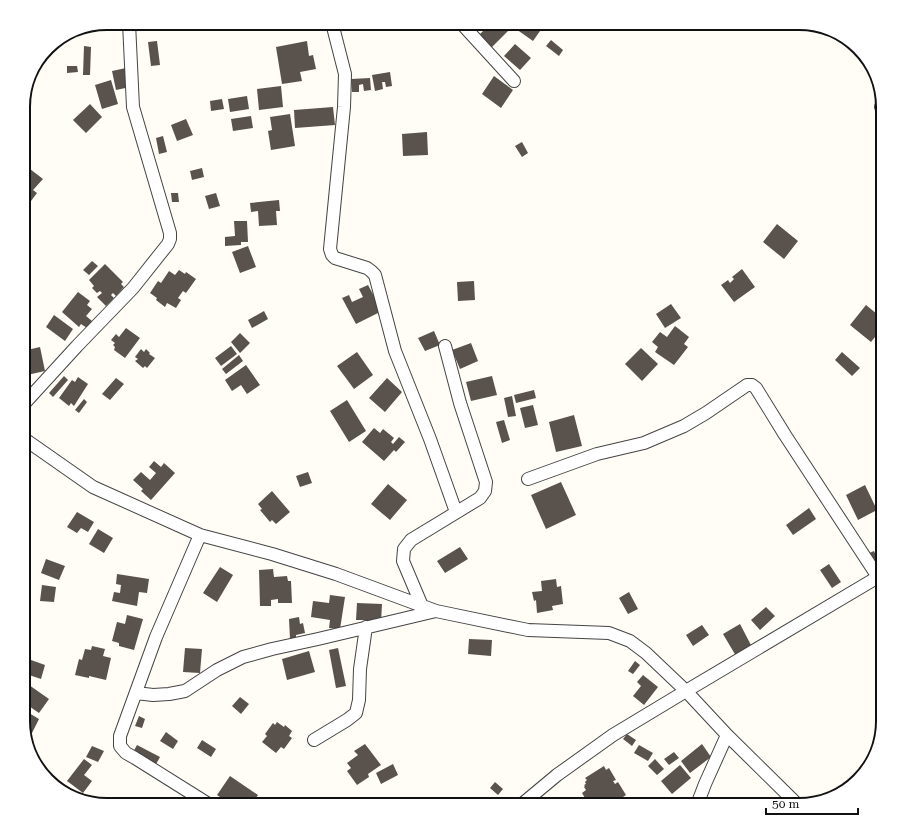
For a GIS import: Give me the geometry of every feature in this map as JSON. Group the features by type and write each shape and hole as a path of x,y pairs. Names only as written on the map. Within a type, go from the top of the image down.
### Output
{"street":[{"path":"30,396 133,288 168,244 170,239 170,232 133,106 129,30"},
{"path":"334,30 344,74 344,107 330,249 332,255 336,258 367,268 375,275 395,351 430,439 456,512"},
{"path":"467,30 514,81"},
{"path":"422,606 403,561 404,549 411,540 480,498 485,490 486,482 460,403 445,346"},
{"path":"528,479 597,454 644,442 671,432 706,413 747,385 752,385 756,388 785,434 876,569"},
{"path":"30,443 93,487 200,535 272,554 336,574 436,610 528,630 609,633 630,641 646,653 686,691 727,735 791,798"},
{"path":"199,798 126,753 120,746 120,736 156,637 200,535"},
{"path":"529,798 557,775 613,735 876,579"},
{"path":"136,693 154,695 185,691 217,670 243,657 436,610"},
{"path":"314,740 356,713 359,700 360,669 366,627"},
{"path":"700,798 727,735"}],"building":[{"path":"484,30 509,30 492,47 479,35"},
{"path":"517,30 539,30 540,31 533,41"},
{"path":"551,40 563,50 559,56 546,46"},
{"path":"157,41 160,65 151,66 148,42"},
{"path":"307,41 309,56 313,55 316,69 300,72 302,81 282,84 276,47"},
{"path":"515,44 531,58 520,70 504,56"},
{"path":"84,46 91,47 90,75 83,75"},
{"path":"67,66 77,66 78,72 67,73"},
{"path":"126,68 130,87 116,90 112,71"},
{"path":"390,72 392,86 386,87 385,82 382,82 383,89 375,91 372,75"},
{"path":"494,76 513,90 501,108 482,94"},
{"path":"370,78 371,90 364,91 363,84 359,85 359,92 352,92 351,79"},
{"path":"111,80 118,104 102,109 95,85"},
{"path":"281,86 283,107 259,110 257,89"},
{"path":"247,96 249,109 230,112 228,99"},
{"path":"222,99 224,109 211,111 210,101"},
{"path":"90,104 102,117 86,133 73,120"},
{"path":"333,107 335,125 295,128 294,110"},
{"path":"290,114 295,146 271,150 268,131 272,130 270,117"},
{"path":"251,116 253,128 233,131 231,119"},
{"path":"186,119 193,135 177,141 171,125"},
{"path":"427,132 428,155 403,156 402,134"},
{"path":"163,136 167,152 159,154 156,138"},
{"path":"522,142 528,153 522,157 515,146"},
{"path":"202,168 204,177 192,180 190,171"},
{"path":"30,169 43,179 33,190 37,193 31,201"},
{"path":"171,193 178,193 179,202 172,202"},
{"path":"216,193 220,206 209,209 205,196"},
{"path":"279,200 280,211 276,211 277,225 259,226 258,211 251,212 250,203"},
{"path":"234,221 247,221 248,242 241,242 241,245 225,246 225,237 235,236"},
{"path":"777,224 798,241 784,259 763,242"},
{"path":"248,246 256,267 240,273 232,252"},
{"path":"92,261 98,266 89,275 83,270"},
{"path":"105,264 123,282 121,284 124,287 116,296 113,293 111,295 114,298 106,306 97,297 102,293 100,291 97,293 92,288 94,286 89,280"},
{"path":"742,269 755,287 734,302 721,285 728,280 730,283 734,279 732,277"},
{"path":"179,270 185,274 186,272 196,279 186,293 183,291 178,298 181,300 176,308 167,303 165,307 150,293 158,281 161,283 169,271 175,275"},
{"path":"474,281 475,300 458,301 457,282"},
{"path":"368,285 382,311 356,324 342,298 349,295 352,302 363,297 359,289"},
{"path":"78,292 90,301 87,305 92,309 86,316 92,321 87,328 81,324 79,327 62,312"},
{"path":"671,304 681,318 665,328 656,314"},
{"path":"866,305 876,313 876,336 871,342 850,325"},
{"path":"264,311 268,319 252,328 248,320"},
{"path":"54,315 73,329 65,341 46,327"},
{"path":"675,326 689,337 684,344 688,347 674,365 655,352 658,347 652,342 660,332 667,337"},
{"path":"126,328 140,338 125,358 114,350 115,347 113,345 115,343 111,340 116,334 119,337"},
{"path":"434,331 440,345 425,351 418,338"},
{"path":"240,333 250,343 240,353 231,342"},
{"path":"471,343 478,361 460,369 452,350"},
{"path":"231,346 237,354 221,366 215,358"},
{"path":"40,347 45,371 30,374 30,349"},
{"path":"641,348 658,364 642,381 625,364"},
{"path":"141,349 144,352 146,349 150,353 149,354 155,358 147,368 145,366 143,368 135,361 138,359 135,357"},
{"path":"357,352 373,375 354,389 337,366"},
{"path":"842,352 860,368 852,376 835,360"},
{"path":"239,355 243,361 226,374 222,369"},
{"path":"246,365 260,385 247,394 241,385 232,391 225,380"},
{"path":"64,376 68,380 53,397 49,393"},
{"path":"492,376 497,395 471,401 466,382"},
{"path":"78,377 88,384 74,406 71,403 69,406 59,398 72,380 75,382"},
{"path":"116,378 124,384 110,400 102,394"},
{"path":"387,378 402,392 385,412 369,398"},
{"path":"534,390 536,398 516,403 514,395"},
{"path":"512,396 516,416 508,417 504,398"},
{"path":"84,399 87,402 79,413 75,410"},
{"path":"347,400 366,431 349,442 330,411"},
{"path":"533,405 538,425 525,428 520,408"},
{"path":"574,415 582,446 556,452 549,422"},
{"path":"504,420 510,440 502,443 496,422"},
{"path":"374,428 380,433 383,429 394,438 391,442 393,444 399,437 405,442 396,452 394,450 384,461 362,442"},
{"path":"154,461 161,467 164,463 175,473 151,500 141,491 143,489 133,480 141,472 150,480 156,473 149,467"},
{"path":"308,472 312,483 300,487 296,476"},
{"path":"561,482 576,515 546,529 531,495"},
{"path":"388,484 407,500 390,520 371,504"},
{"path":"865,485 876,511 858,520 846,495"},
{"path":"272,491 290,512 276,524 272,520 270,522 260,510 262,509 258,504"},
{"path":"809,508 816,519 793,535 786,525"},
{"path":"77,512 94,522 88,532 81,528 77,533 67,527"},
{"path":"98,529 113,538 104,553 89,544"},
{"path":"460,547 468,559 445,573 437,561"},
{"path":"874,551 876,561 871,563 867,554"},
{"path":"46,559 65,566 59,580 41,573"},
{"path":"829,564 841,582 832,588 820,570"},
{"path":"220,567 233,575 217,602 203,593"},
{"path":"273,569 274,577 287,576 288,581 291,581 292,603 278,603 278,599 271,600 271,606 260,606 259,570"},
{"path":"117,574 149,579 147,593 139,592 137,606 112,601 114,592 120,593 121,585 116,584"},
{"path":"556,579 557,587 561,586 563,604 552,606 553,610 537,613 536,600 534,601 532,592 542,591 541,581"},
{"path":"42,585 56,587 54,602 40,601"},
{"path":"629,592 638,609 628,614 619,598"},
{"path":"330,595 345,597 340,629 329,628 330,620 311,617 313,601 329,603"},
{"path":"357,603 382,604 381,622 356,620"},
{"path":"766,607 775,616 760,630 751,620"},
{"path":"127,615 143,619 134,650 119,646 119,643 112,641 117,622 125,624"},
{"path":"299,617 300,624 303,623 305,633 296,635 296,638 290,639 289,619"},
{"path":"740,624 752,647 736,656 723,634"},
{"path":"702,625 709,635 693,646 686,635"},
{"path":"469,639 492,640 491,656 468,654"},
{"path":"92,646 105,649 103,656 111,658 106,680 89,676 89,678 75,675 79,659 82,660 85,649 91,650"},
{"path":"185,648 202,649 200,673 183,672"},
{"path":"338,648 346,686 336,688 329,650"},
{"path":"309,651 315,672 287,680 282,659"},
{"path":"31,660 45,665 41,679 30,675"},
{"path":"635,661 640,665 633,674 628,671"},
{"path":"643,675 658,687 644,705 633,696 641,686 637,682"},
{"path":"30,686 49,699 39,713 30,707"},
{"path":"240,697 249,704 241,714 232,706"},
{"path":"30,714 39,719 32,733 31,732"},
{"path":"139,716 145,719 142,728 135,726"},
{"path":"277,722 284,727 285,725 292,731 289,736 292,738 284,749 281,747 276,753 262,742 267,736 265,734 273,723 275,725"},
{"path":"166,732 178,741 173,749 160,741"},
{"path":"627,734 636,740 632,746 623,739"},
{"path":"202,740 216,749 211,757 197,748"},
{"path":"365,744 381,765 368,774 369,777 357,785 347,771 351,768 347,763 358,755 354,751"},
{"path":"702,744 711,757 690,773 681,761"},
{"path":"137,745 160,757 155,766 132,754"},
{"path":"639,745 653,753 648,761 634,753"},
{"path":"92,746 104,751 98,762 86,757"},
{"path":"674,752 679,758 669,765 664,759"},
{"path":"84,759 92,765 84,775 92,781 83,793 67,781"},
{"path":"655,759 664,769 657,775 648,766"},
{"path":"393,764 398,775 381,784 376,773"},
{"path":"680,765 691,778 672,794 661,781"},
{"path":"604,766 606,770 609,768 616,780 613,781 615,784 618,782 626,795 622,798 585,798 582,793 586,790 584,785 586,784 585,782 587,780 585,778"},
{"path":"230,776 258,795 256,798 222,798 217,795"},
{"path":"495,782 503,789 498,795 490,788"}]}
